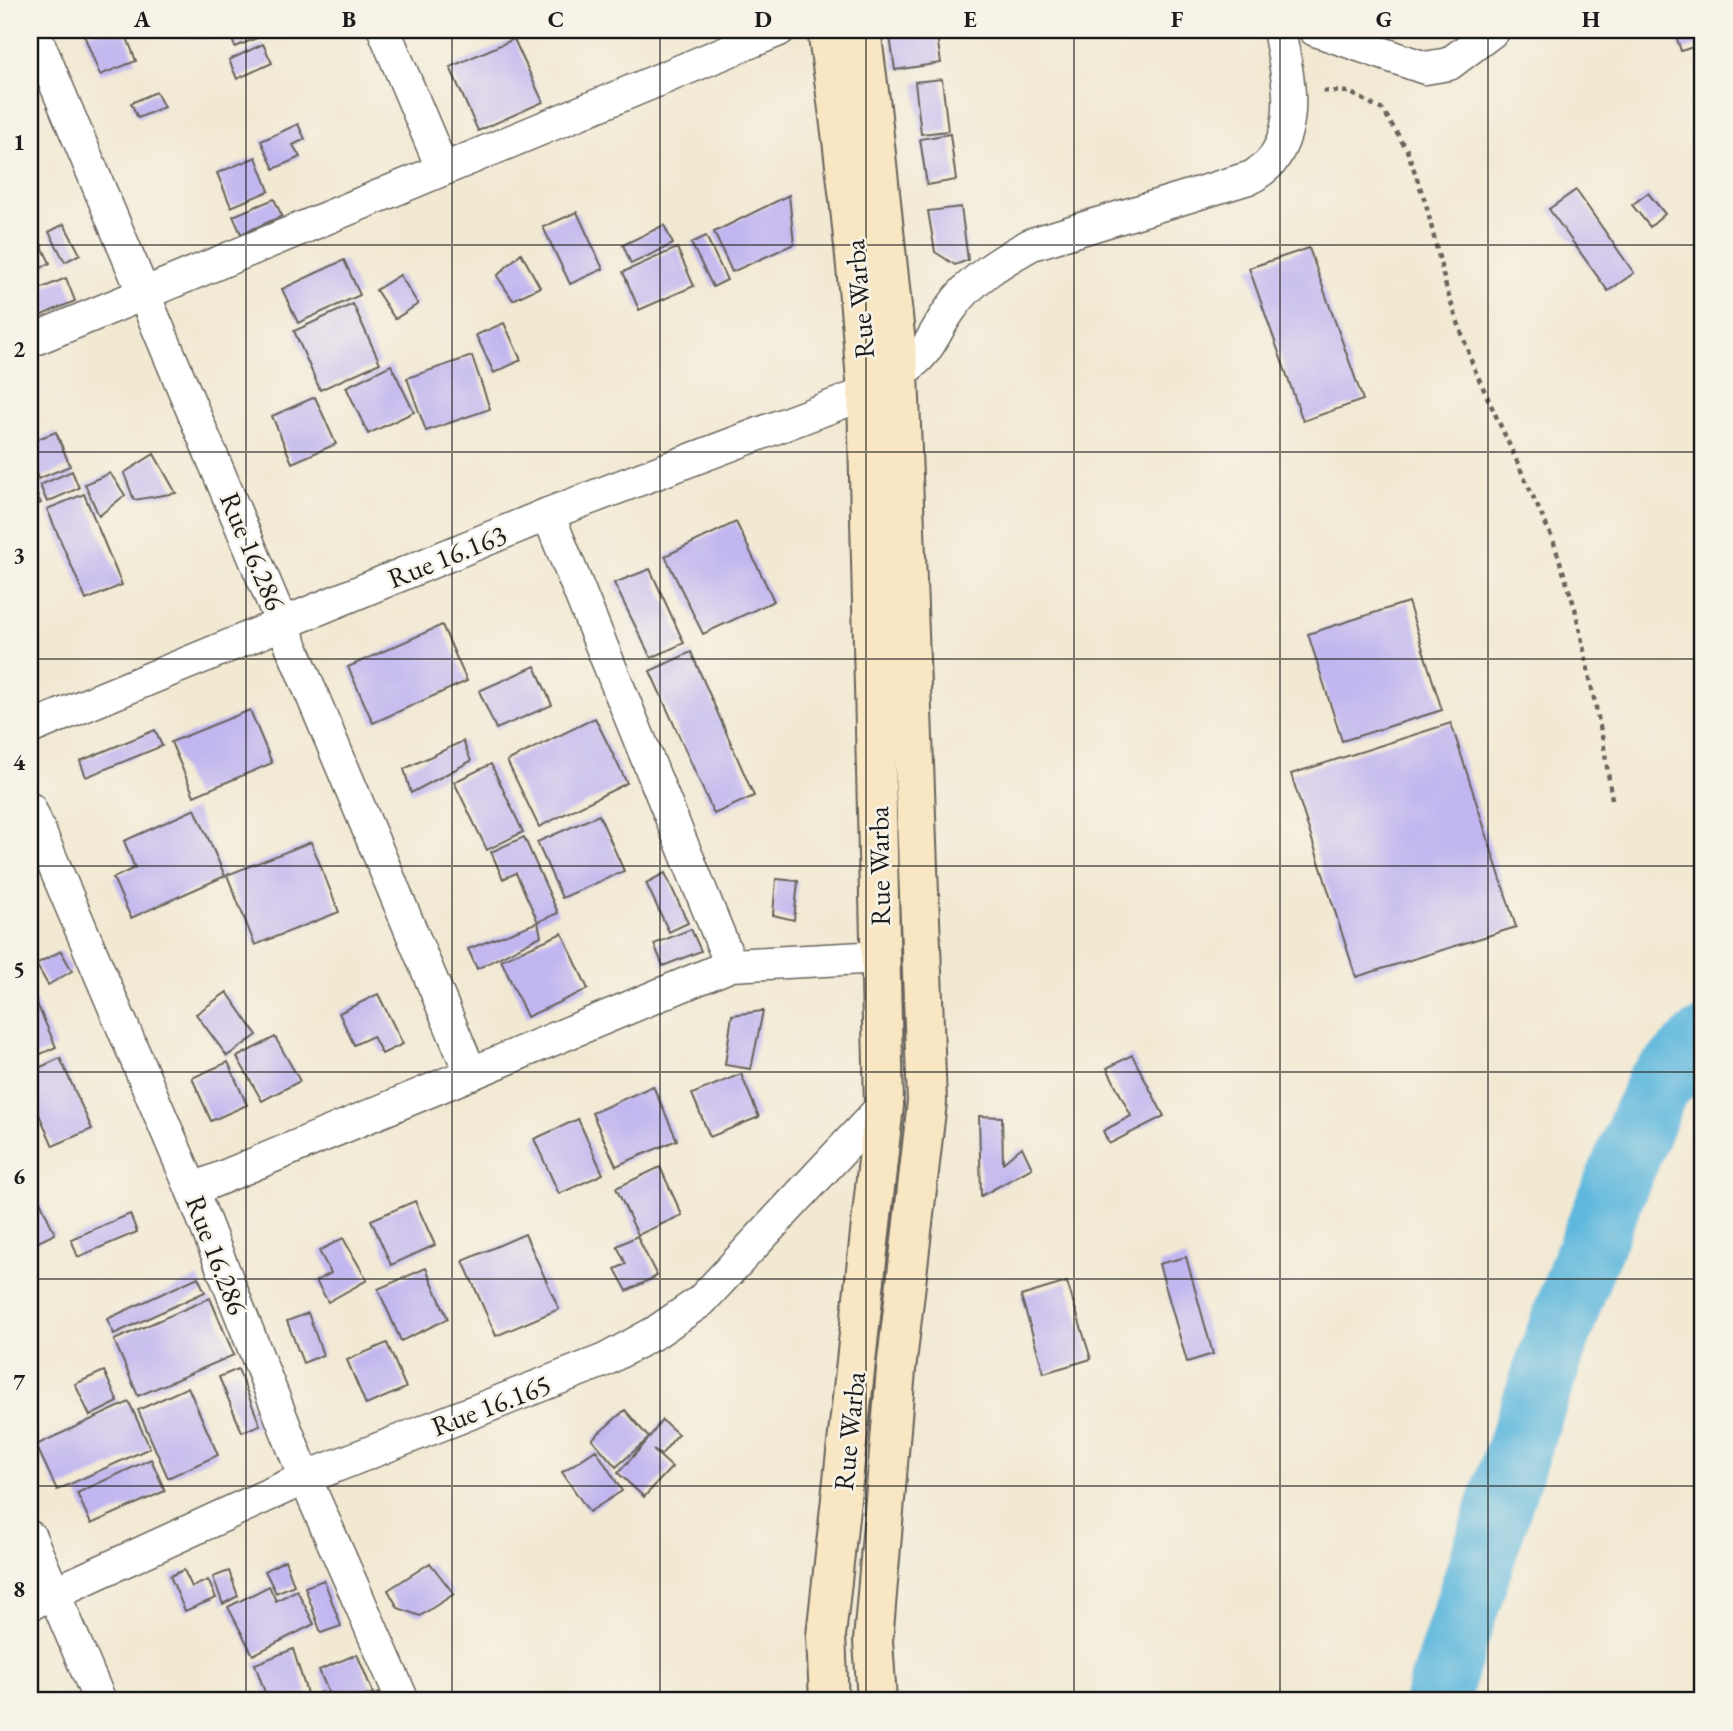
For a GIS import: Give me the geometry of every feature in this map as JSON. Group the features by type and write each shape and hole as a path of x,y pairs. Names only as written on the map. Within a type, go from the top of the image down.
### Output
{"main road":[{"name":"Rue Warba","path":"827,30 844,142 867,393 884,1105 827,1636 829,1701"},
{"path":"861,30 899,373 927,1102 896,1370 873,1641 877,1701"}],"street":[{"name":"Rue 16.286","path":"33,30 471,1073"},
{"path":"384,30 442,168"},
{"path":"30,341 779,30"},
{"path":"899,373 916,362 935,337 952,306 972,285 1003,260 1032,244 1252,177 1272,161 1285,135 1290,89 1279,30"},
{"path":"1315,30 1425,68 1449,64 1494,30"},
{"name":"Rue 16.163","path":"30,728 548,514 867,393"},
{"path":"548,514 731,965"},
{"name":"Rue 16.286","path":"30,809 192,1190 305,1478 403,1701"},
{"path":"192,1190 731,965 882,957"},
{"name":"Rue 16.165","path":"42,1600 305,1478 605,1360 656,1332 701,1300 884,1105"},
{"path":"30,1537 42,1600 100,1701"}],"path":[{"path":"1290,89 1349,92 1383,110 1407,150 1426,204 1447,291 1475,369 1553,540 1575,608 1603,741 1612,799"}],"building":[{"path":"97,30 124,30 136,61 100,75 84,35"},
{"path":"160,30 206,30 211,39 164,37"},
{"path":"228,30 268,30 269,33 235,47"},
{"path":"889,30 936,30 941,63 895,70"},
{"path":"1674,30 1697,30 1702,44 1681,51"},
{"path":"514,39 543,102 478,131 450,67"},
{"path":"263,44 272,63 237,79 229,60"},
{"path":"942,79 948,131 921,134 915,82"},
{"path":"156,92 164,107 138,118 131,103"},
{"path":"298,124 305,139 293,145 300,157 274,169 261,141"},
{"path":"950,134 956,180 927,185 920,139"},
{"path":"256,157 269,191 231,207 217,173"},
{"path":"1576,190 1634,273 1608,291 1549,209"},
{"path":"1648,193 1665,214 1650,227 1632,205"},
{"path":"789,195 794,244 732,272 714,232"},
{"path":"274,199 282,216 241,234 233,216"},
{"path":"961,207 968,260 955,265 935,252 928,211"},
{"path":"577,212 603,269 570,284 543,227"},
{"path":"64,224 80,254 65,262 49,232"},
{"path":"664,225 673,244 631,264 623,245"},
{"path":"33,228 50,263 30,274 30,230"},
{"path":"706,236 727,280 713,287 691,243"},
{"path":"677,248 694,286 639,310 623,272"},
{"path":"1309,248 1363,400 1303,421 1249,268"},
{"path":"521,253 540,287 513,300 497,276"},
{"path":"344,260 360,295 298,323 282,289"},
{"path":"400,275 418,304 395,319 376,290"},
{"path":"66,278 75,301 30,320 30,293"},
{"path":"353,304 380,363 320,390 294,331"},
{"path":"504,323 521,360 494,373 476,335"},
{"path":"472,356 490,409 426,431 407,378"},
{"path":"391,365 414,412 368,434 346,387"},
{"path":"315,397 336,444 292,463 272,416"},
{"path":"56,432 70,466 38,479 30,456 30,442"},
{"path":"154,454 176,493 134,500 124,473"},
{"path":"72,471 79,488 47,502 40,485"},
{"path":"110,473 125,495 99,516 85,484"},
{"path":"32,485 41,503 30,508 30,486"},
{"path":"84,494 122,585 86,600 47,509"},
{"path":"736,522 774,601 703,634 665,556"},
{"path":"650,569 684,643 651,658 614,583"},
{"path":"1408,602 1442,710 1342,741 1308,634"},
{"path":"442,625 467,681 373,723 348,667"},
{"path":"691,652 754,796 714,814 650,671"},
{"path":"535,666 552,705 496,729 479,691"},
{"path":"250,710 272,763 194,796 171,742"},
{"path":"595,718 627,783 539,827 507,761"},
{"path":"1451,723 1516,927 1356,977 1291,774"},
{"path":"155,730 162,746 86,777 80,761"},
{"path":"463,741 471,761 411,793 404,769"},
{"path":"491,764 523,832 487,850 454,782"},
{"path":"195,809 225,876 131,918 113,878 135,868 124,841"},
{"path":"599,815 624,871 562,898 537,842"},
{"path":"524,837 558,913 538,922 516,873 503,879 491,852"},
{"path":"311,842 339,912 255,945 227,875"},
{"path":"665,873 688,923 669,932 646,883"},
{"path":"776,879 798,881 794,920 773,915"},
{"path":"538,922 541,936 477,969 468,949"},
{"path":"691,929 701,951 663,966 654,944"},
{"path":"562,933 588,989 527,1017 501,960"},
{"path":"61,951 72,971 48,985 36,964"},
{"path":"30,988 56,1047 30,1059"},
{"path":"227,992 257,1035 227,1056 196,1014"},
{"path":"378,994 403,1044 382,1054 373,1036 354,1045 339,1013"},
{"path":"763,1011 751,1069 725,1065 732,1015"},
{"path":"275,1037 300,1081 262,1101 237,1057"},
{"path":"1132,1055 1164,1116 1109,1144 1103,1131 1131,1116 1107,1068"},
{"path":"60,1058 92,1129 53,1146 30,1094 30,1072"},
{"path":"228,1062 247,1105 211,1121 192,1078"},
{"path":"741,1074 759,1117 710,1137 692,1094"},
{"path":"653,1086 677,1140 616,1166 592,1113"},
{"path":"979,1116 1002,1117 1003,1163 1022,1147 1032,1168 981,1196"},
{"path":"578,1119 603,1174 559,1194 534,1139"},
{"path":"660,1167 682,1215 638,1235 616,1188"},
{"path":"30,1179 55,1234 30,1246"},
{"path":"415,1201 435,1245 391,1265 371,1220"},
{"path":"130,1214 137,1232 78,1257 71,1239"},
{"path":"525,1234 559,1309 496,1336 463,1261"},
{"path":"637,1236 657,1276 627,1291 615,1269 626,1264 617,1246"},
{"path":"343,1238 367,1280 328,1302 316,1281 331,1273 319,1251"},
{"path":"1186,1257 1213,1354 1187,1362 1159,1264"},
{"path":"426,1268 448,1319 401,1341 378,1289"},
{"path":"198,1277 205,1292 114,1334 107,1319"},
{"path":"1067,1282 1091,1359 1044,1373 1021,1296"},
{"path":"210,1298 234,1355 138,1396 114,1340"},
{"path":"308,1313 323,1355 303,1363 287,1321"},
{"path":"387,1343 406,1388 366,1405 347,1360"},
{"path":"238,1369 260,1425 242,1432 219,1377"},
{"path":"104,1371 118,1402 90,1416 75,1384"},
{"path":"188,1387 218,1455 168,1478 138,1410"},
{"path":"129,1402 150,1448 57,1490 36,1445"},
{"path":"625,1410 649,1438 616,1467 592,1439"},
{"path":"662,1420 678,1434 661,1455 653,1450 672,1467 644,1497 618,1473"},
{"path":"596,1450 622,1491 589,1512 562,1472"},
{"path":"151,1459 165,1491 91,1524 77,1493"},
{"path":"285,1560 294,1585 276,1593 265,1571"},
{"path":"430,1563 454,1594 420,1616 398,1608 388,1590"},
{"path":"184,1570 192,1587 208,1580 216,1598 185,1611 170,1576"},
{"path":"229,1571 238,1596 223,1604 213,1577"},
{"path":"324,1580 341,1626 321,1633 305,1587"},
{"path":"269,1586 276,1601 297,1590 314,1624 253,1655 228,1607"},
{"path":"293,1649 307,1693 268,1701 255,1664"},
{"path":"357,1654 373,1693 354,1701 332,1701 319,1670"},
{"path":"322,1692 326,1701 296,1701"},
{"path":"379,1693 383,1701 363,1701"},
{"path":"69,1695 72,1701 48,1701 48,1700"}],"waterway":[{"path":"1436,1701 1515,1458 1582,1267 1657,1086 1703,1041"}]}
